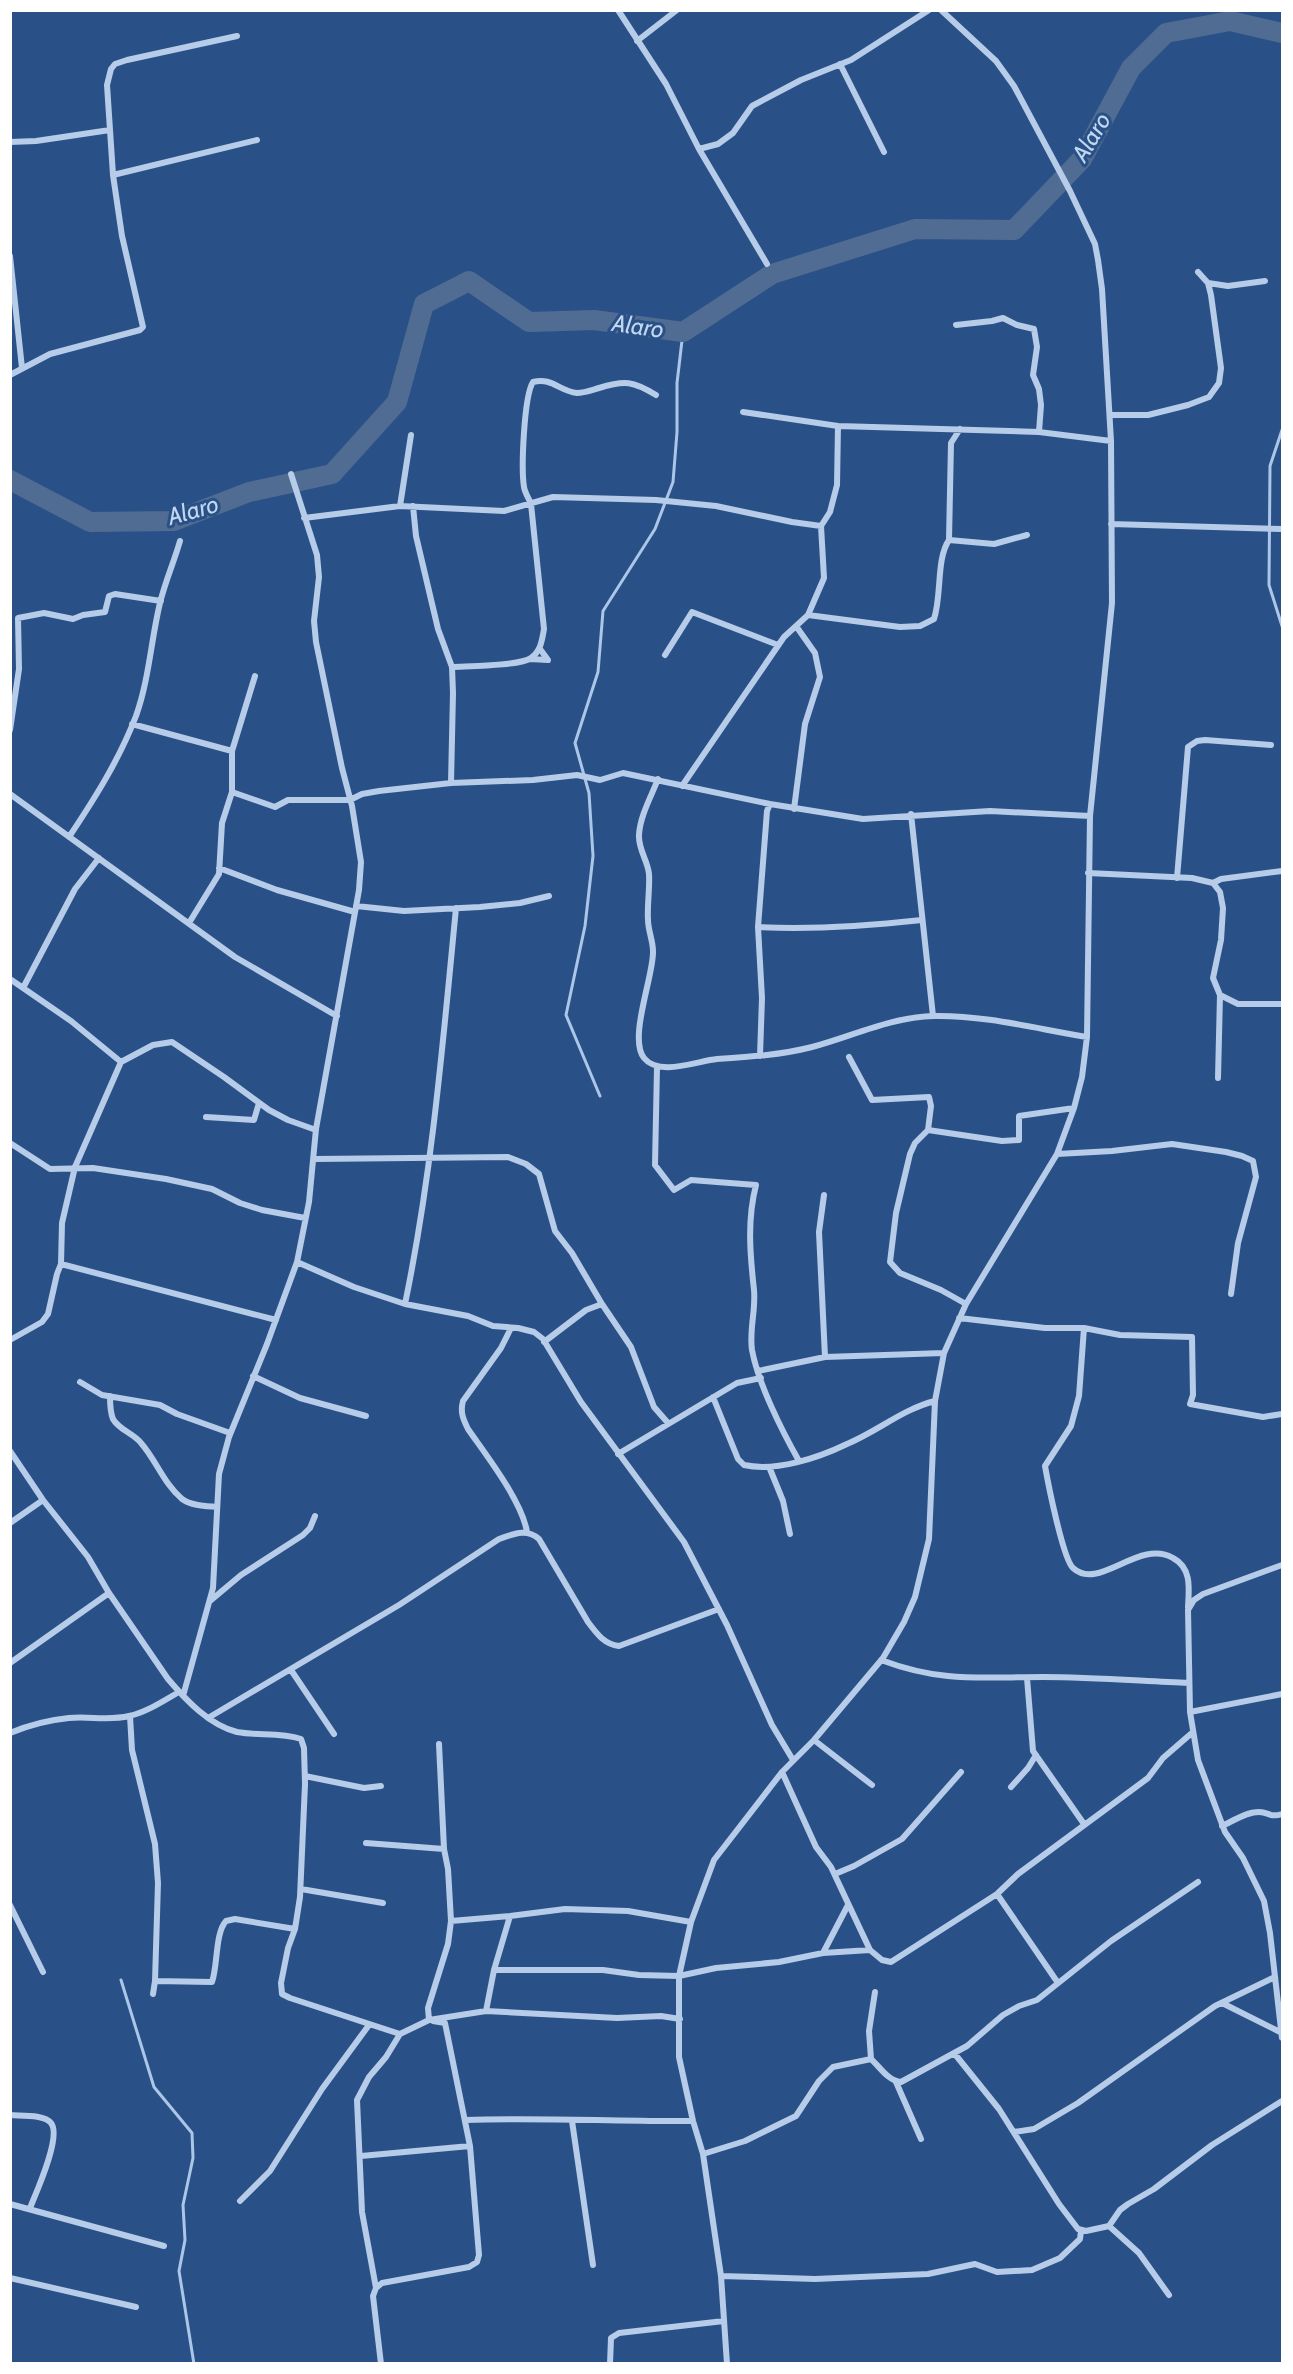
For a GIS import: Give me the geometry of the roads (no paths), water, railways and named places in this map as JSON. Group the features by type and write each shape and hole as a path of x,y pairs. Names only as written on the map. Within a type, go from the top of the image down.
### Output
{"street":[{"path":"618,10 666,84 699,150 767,264"},
{"path":"637,41 677,10"},
{"path":"699,150 718,144 733,133 752,106 801,80 851,60 929,10"},
{"path":"727,2364 721,2276 703,2154 693,2121 680,2057 680,1976 691,1922 714,1860 782,1772 813,1740 881,1660 904,1622 915,1597 929,1539 935,1401 945,1353 966,1304 1057,1154 1074,1108 1082,1077 1087,1037 1090,816 1112,603 1110,415 1098,260 1095,244 1029,111 996,61 941,10"},
{"path":"10,375 51,354 140,330 143,327 122,236 113,175 108,75 116,64 127,60 237,36"},
{"path":"840,64 884,152"},
{"path":"10,142 36,141 110,130"},
{"path":"113,175 257,140"},
{"path":"10,256 22,368"},
{"path":"1110,415 1148,415 1209,397 1219,383 1221,368 1208,283 1198,272"},
{"path":"1208,283 1228,286 1266,281"},
{"path":"956,325 1003,318 1017,325 1034,328 1037,347 1033,375 1039,389 1041,405 1039,432"},
{"path":"530,659 540,649 544,629 531,504 524,487 528,389 533,382 543,379 575,393 589,392 626,382 638,384 656,394"},
{"path":"742,412 838,426 1039,432 1111,441"},
{"path":"682,786 778,645 808,615 824,578 820,526 830,513 837,485 838,426"},
{"path":"808,615 900,627 920,626 934,619 939,604 943,548 949,540 951,443 960,429"},
{"path":"400,506 411,435"},
{"path":"10,1733 38,1723 70,1718 129,1716 181,1694 213,1588 219,1474 230,1433 297,1262 315,1159 316,1130 356,909 361,862 316,642 314,621 319,577 317,555 291,474"},
{"path":"304,518 400,506 504,511 553,497 656,500 716,506 820,526"},
{"path":"413,506 416,536 438,629 452,667 451,783"},
{"path":"1111,524 1282,529"},
{"path":"949,540 994,544 1027,535"},
{"path":"69,837 99,792 132,724 142,696 161,601 180,541"},
{"path":"10,730 18,669 18,618 44,613 73,619 82,615 105,612 109,596 115,594 161,601"},
{"path":"665,655 692,612 778,645"},
{"path":"794,809 805,724 820,677 815,653 796,627"},
{"path":"452,667 530,659 548,660 540,649"},
{"path":"189,923 219,874 222,823 231,792 232,751 255,676"},
{"path":"132,724 232,751"},
{"path":"1177,878 1188,747 1197,741 1205,740 1271,745"},
{"path":"231,792 274,807 288,800 350,800 362,794 379,791 451,783 533,780 577,775 600,780 623,773 794,809 863,819 910,814 990,811 1090,816"},
{"path":"658,779 639,833 639,843 649,872 648,919 653,951 641,1014 639,1042 643,1057 657,1066 760,1056 810,1048 886,1023 933,1016 970,1017 1087,1037"},
{"path":"10,794 235,957 337,1016"},
{"path":"760,1056 762,998 758,927 766,822 770,804"},
{"path":"910,814 933,1016"},
{"path":"23,988 75,889 99,858"},
{"path":"219,868 277,890 356,909 404,911 456,908 520,903 549,896"},
{"path":"1213,883 1221,879 1282,871"},
{"path":"1088,873 1147,874 1192,878 1213,883 1220,892 1223,908 1221,940 1213,978 1220,995 1218,1078"},
{"path":"405,1304 420,1231 438,1091 456,908"},
{"path":"758,927 849,928 922,920"},
{"path":"10,979 71,1021 121,1062"},
{"path":"1220,995 1238,1004 1282,1004"},
{"path":"10,1340 42,1322 48,1314 61,1264 62,1223 75,1167 121,1062 153,1045 172,1042 260,1103 288,1120 316,1130"},
{"path":"849,1057 872,1100 929,1097 931,1106 928,1130 915,1143 910,1154 896,1213 890,1262 900,1273 941,1290 966,1304"},
{"path":"657,1066 655,1165 674,1190 691,1180 756,1185 750,1206 749,1226 755,1306 752,1348 758,1371 799,1461"},
{"path":"206,1117 220,1120 254,1120 260,1103"},
{"path":"928,1130 1002,1141 1019,1140 1019,1116 1074,1108"},
{"path":"10,1143 43,1166 59,1169 75,1167 166,1179 212,1189 240,1203 262,1210 305,1218"},
{"path":"1057,1154 1172,1144 1242,1156 1252,1161 1256,1177 1238,1243 1231,1294"},
{"path":"315,1159 508,1157 526,1164 540,1174 555,1231 572,1253 631,1347 654,1407 668,1423"},
{"path":"824,1195 819,1232 825,1358"},
{"path":"297,1262 354,1287 405,1304 468,1316 493,1326 534,1332 544,1342 581,1402 684,1542 719,1609 772,1725 794,1761"},
{"path":"61,1264 276,1320"},
{"path":"544,1342 586,1310 602,1304"},
{"path":"959,1318 1045,1328 1084,1328 1120,1335 1192,1337 1193,1395 1190,1404 1263,1417 1282,1414"},
{"path":"511,1328 501,1348 463,1401 461,1408 468,1429 514,1501 525,1521 527,1532"},
{"path":"1084,1328 1079,1396 1074,1416 1071,1426 1045,1466 1064,1547 1072,1568 1081,1573 1106,1571 1149,1552 1159,1551 1178,1561 1187,1575 1190,1712 1198,1760 1222,1826 1243,1857 1264,1901 1282,2038"},
{"path":"758,1371 825,1358 945,1353"},
{"path":"253,1376 300,1398 366,1416"},
{"path":"618,1454 737,1383 761,1378"},
{"path":"80,1382 102,1395 160,1405 177,1414 230,1433"},
{"path":"110,1396 113,1419 119,1426 135,1435 174,1491 184,1500 199,1506 218,1507"},
{"path":"713,1397 738,1459 744,1466 770,1469 847,1445 921,1404 935,1401"},
{"path":"10,1451 43,1500 88,1557 109,1593 168,1679 181,1694 216,1724 237,1732 301,1739 304,1748 305,1776 300,1889 296,1929 288,1948 281,1983 282,1994 400,2034"},
{"path":"770,1469 783,1501 790,1534"},
{"path":"10,1523 43,1500"},
{"path":"209,1601 241,1575 303,1535 310,1528 315,1516"},
{"path":"208,1718 291,1671 399,1605 499,1539 515,1533 527,1532 539,1539 588,1622 603,1640 611,1645 619,1646 719,1609"},
{"path":"1188,1610 1194,1600 1203,1594 1282,1565"},
{"path":"1189,1586 1203,1594"},
{"path":"10,1663 109,1593"},
{"path":"881,1660 933,1676 980,1680 1027,1678 1189,1683"},
{"path":"291,1671 334,1734"},
{"path":"1027,1678 1032,1741 1036,1755 1084,1824"},
{"path":"1190,1712 1282,1694"},
{"path":"129,1716 132,1750 153,1835 158,1873 153,1994"},
{"path":"782,1772 816,1847 835,1874 870,1950 882,1959 891,1962 997,1894 1018,1874 1148,1778 1163,1758 1193,1732"},
{"path":"813,1740 872,1785"},
{"path":"429,2020 428,2008 448,1944 451,1921 448,1869 444,1848 439,1744"},
{"path":"1011,1787 1036,1755"},
{"path":"835,1874 902,1839 961,1772"},
{"path":"305,1776 364,1788 381,1786"},
{"path":"1222,1826 1245,1815 1261,1811 1273,1817 1282,1814"},
{"path":"366,1843 444,1848"},
{"path":"896,2082 910,2078 967,2046 1003,2015 1037,2000 1111,1941 1198,1882"},
{"path":"300,1889 383,1903"},
{"path":"997,1894 1058,1983"},
{"path":"10,1905 43,1972"},
{"path":"824,1953 848,1905"},
{"path":"451,1921 510,1917 565,1909 604,1910 691,1922"},
{"path":"486,2011 494,1970 510,1917"},
{"path":"155,1981 212,1982 216,1971 220,1930 226,1921 235,1919 296,1929"},
{"path":"494,1970 603,1970 639,1975 680,1976 716,1968 779,1962 824,1953 870,1950"},
{"path":"1014,2132 1034,2128 1078,2103 1215,2007 1275,1977"},
{"path":"875,1992 869,2031 871,2059 896,2082 921,2139"},
{"path":"1222,2003 1282,2032"},
{"path":"381,2364 374,2296 376,2288 362,2212 357,2100 369,2076 386,2057 400,2034 429,2020 486,2011 618,2018 661,2016 680,2019"},
{"path":"376,2288 382,2283 469,2267 477,2262 479,2255 466,2120 445,2023 429,2020"},
{"path":"240,2201 270,2171 322,2089 369,2025"},
{"path":"721,2276 815,2279 928,2274 975,2264 997,2272 1032,2270 1060,2258 1080,2239 1081,2231 1059,2204 999,2109 954,2053"},
{"path":"703,2154 745,2141 796,2116 819,2080 833,2067 871,2059"},
{"path":"1081,2231 1109,2226 1120,2210 1128,2204 1154,2189 1212,2145 1282,2101"},
{"path":"10,2115 43,2118 51,2123 54,2129 51,2152 30,2208"},
{"path":"466,2120 519,2118 572,2121 693,2121"},
{"path":"572,2121 593,2265"},
{"path":"361,2156 470,2146"},
{"path":"10,2204 164,2246"},
{"path":"1109,2226 1138,2253 1169,2295"},
{"path":"10,2278 136,2307"},
{"path":"610,2364 611,2338 619,2333 724,2322"}],"waterway":[{"name":"Alaro","path":"10,480 90,522 174,521 249,492 332,474 397,402 424,304 469,281 529,322 594,320 683,332 772,274 915,229 1014,230 1082,159 1131,68 1166,33 1230,21 1282,33"},
{"path":"600,1096 566,1015 585,926 593,856 589,793 575,743 598,672 603,611 655,529 673,482 677,432 677,383 683,332"},
{"path":"1282,430 1270,466 1269,585 1282,626"},
{"path":"121,1980 154,2087 192,2133 193,2158 183,2205 185,2240 179,2271 194,2364"}]}
